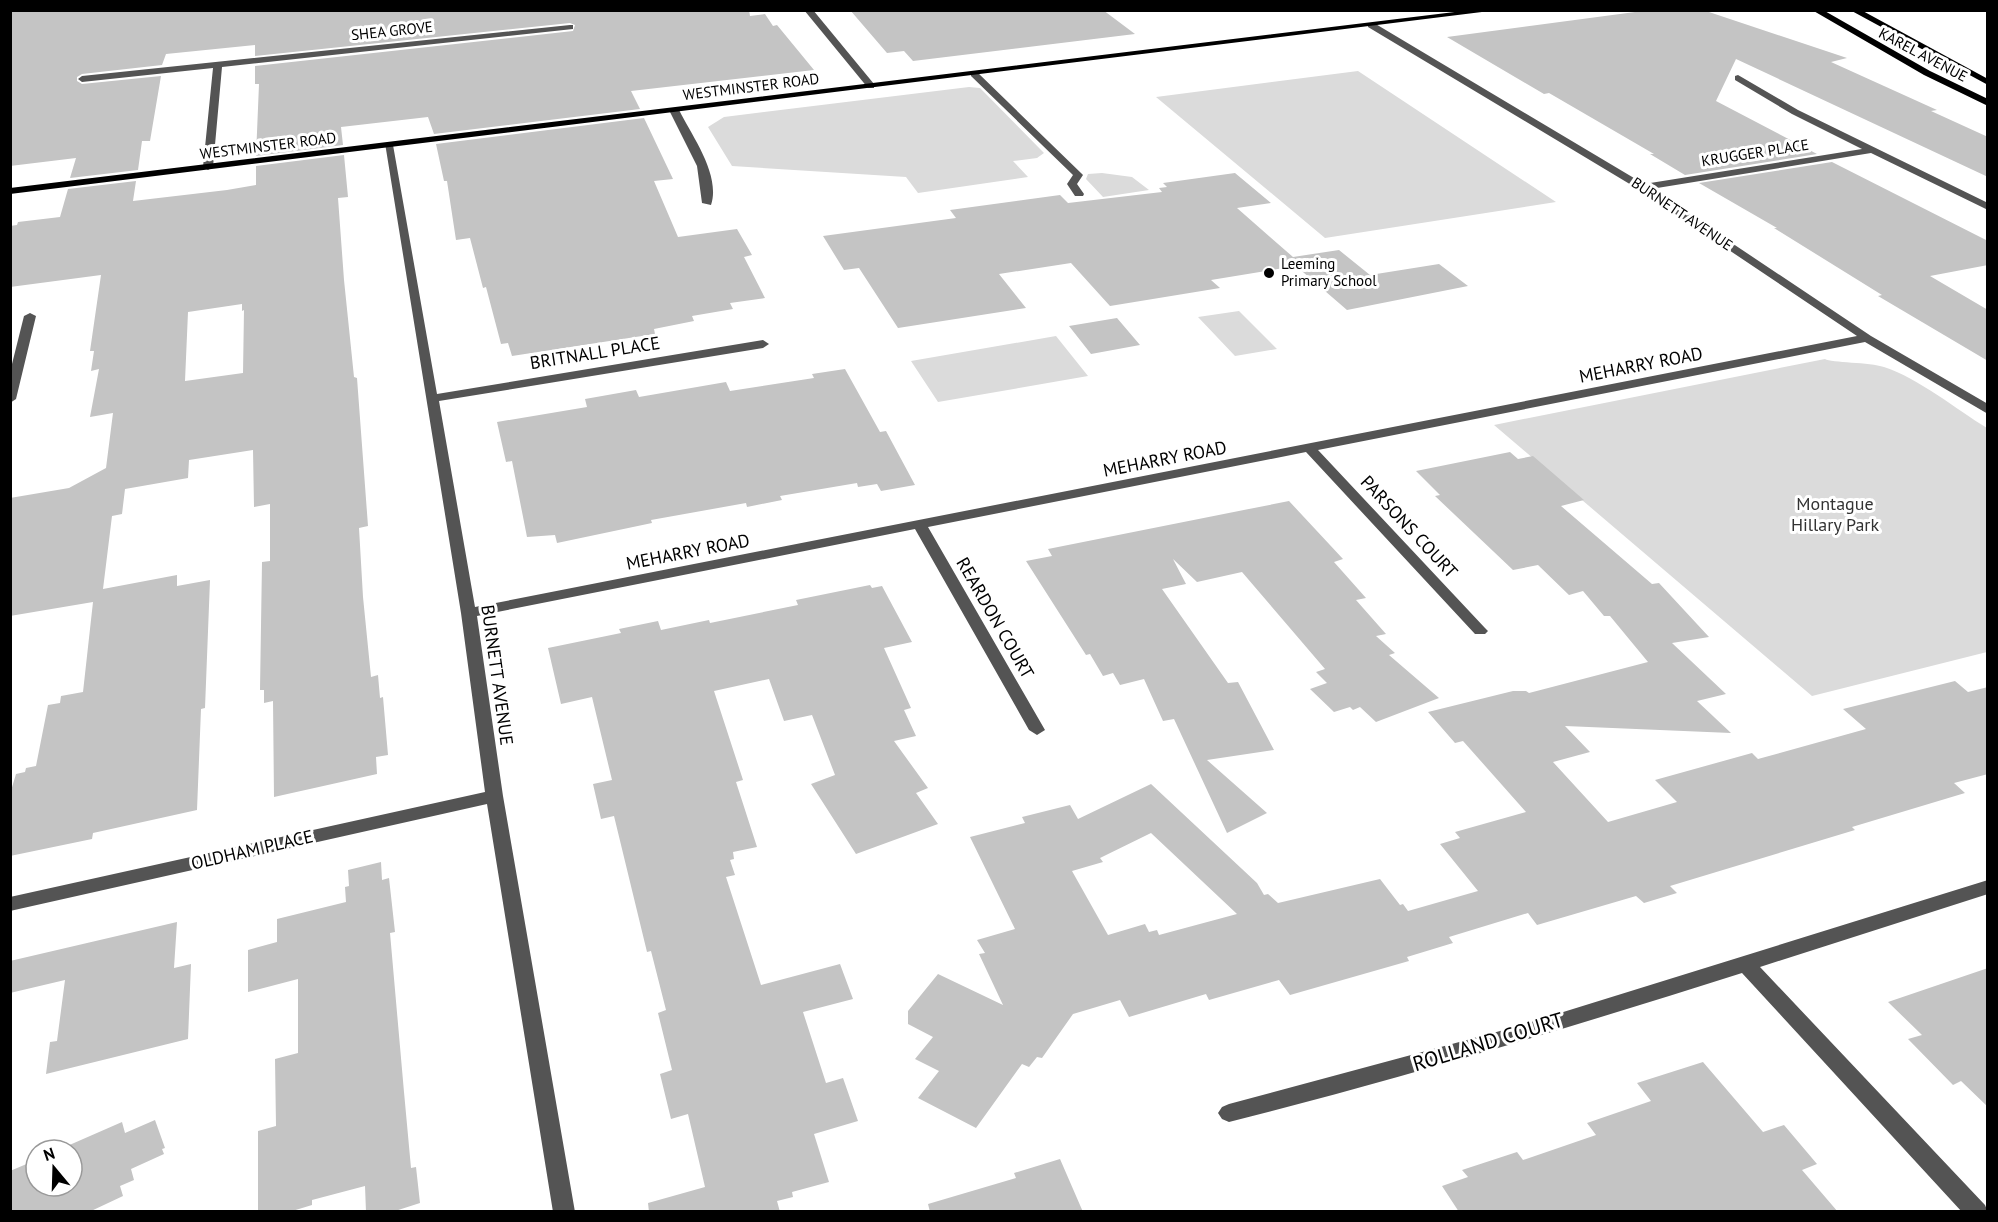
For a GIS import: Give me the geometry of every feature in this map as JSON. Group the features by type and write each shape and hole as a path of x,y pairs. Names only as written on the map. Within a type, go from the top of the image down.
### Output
{"main road":[{"name":"WESTMINSTER ROAD","path":"10,191 1494,10"},
{"name":"KAREL AVENUE","path":"1816,10 1927,73 1988,103"},
{"name":"KAREL AVENUE","path":"1854,10 1988,83"}],"street":[{"path":"808,10 871,86"},
{"name":"BURNETT AVENUE","path":"1371,25 1642,187 1867,338 1988,410"},
{"name":"SHEA GROVE","path":"82,79 570,27"},
{"path":"208,167 218,64"},
{"path":"974,74 1078,175 1072,184 1079,194"},
{"name":"KRUGGER PLACE","path":"1738,78 1795,112 1988,207"},
{"path":"674,110 702,166 708,185 707,203"},
{"name":"BURNETT AVENUE","path":"388,145 469,613 494,796 564,1212"},
{"name":"KRUGGER PLACE","path":"1642,187 1872,150"},
{"path":"10,399 11,385 30,316"},
{"name":"MEHARRY ROAD","path":"469,613 1867,338"},
{"name":"BRITNALL PLACE","path":"433,398 762,344"},
{"name":"PARSONS COURT","path":"1310,449 1480,631"},
{"name":"REARDON COURT","path":"920,525 1036,730"},
{"name":"OLDHAM PLACE","path":"10,904 494,796"},
{"name":"ROLLAND COURT","path":"1229,1113 1359,1081 1745,964 1988,886"},
{"path":"1745,964 1977,1212"}],"green space":[{"path":"1358,71 1556,202 1325,238 1156,97"},
{"path":"969,87 980,88 1044,153 1037,158 1013,161 1028,177 918,193 906,177 732,166 708,127 724,117"},
{"path":"1102,173 1132,177 1149,190 1103,197 1086,179 1088,174"},
{"path":"1239,311 1277,349 1235,356 1198,317"},
{"path":"1056,336 1088,376 938,402 911,361"},
{"name":"Montague Hillary Park","path":"1825,359 1878,365 1897,372 1923,386 1987,428 1987,652 1812,696 1494,425"}],"building":[{"path":"10,10 749,10 750,16 765,14 773,26 777,25 814,70 631,91 640,109 434,134 428,117 341,127 343,145 256,156 259,84 255,84 255,66 573,31 575,25 570,23 255,56 255,45 166,54 162,65 82,74 77,77 77,81 82,84 161,76 150,141 142,141 138,170 70,178 76,158 10,166"},
{"path":"850,10 1103,10 1135,34 913,61 904,51 887,53"},
{"path":"1650,10 1703,10 1847,58 1831,62 1937,110 1931,111 1988,137 1988,177 1736,59 1716,101 1817,154 1685,175 1650,154 1654,154 1549,93 1544,94 1447,37"},
{"path":"644,118 673,179 654,181 678,237 737,229 752,255 744,257 765,298 730,303 733,309 692,316 694,321 654,329 655,334 512,356 508,343 501,344 470,238 456,240 447,181 444,181 436,144"},
{"path":"344,155 348,197 338,198 354,377 357,378 368,526 359,528 363,597 371,677 378,675 380,698 383,697 388,755 376,757 377,774 274,797 273,701 264,703 264,690 260,690 262,562 270,561 270,504 254,507 253,450 189,460 188,478 125,489 122,514 112,516 103,589 177,575 177,586 210,580 205,708 201,709 197,810 93,833 92,839 10,856 10,794 16,774 25,772 26,768 36,766 48,705 60,703 61,696 83,692 93,602 10,616 10,498 69,488 106,468 113,413 90,417 99,369 91,371 94,351 90,351 101,275 10,287 10,226 17,225 18,222 60,217 68,189 136,181 133,201 227,190 256,185 256,166","holes":["242,304 242,311 244,310 243,373 185,381 188,312"]},
{"path":"1832,162 1988,241 1988,265 1930,276 1988,310 1988,361 1878,296 1882,295 1774,228 1777,228 1699,183"},
{"path":"1235,173 1271,203 1237,208 1293,257 1339,250 1370,275 1439,264 1468,286 1347,310 1296,266 1211,280 1220,288 1110,306 1071,263 999,274 1026,308 898,328 859,268 844,270 823,236 956,218 950,210 1060,195 1068,203 1162,192 1159,188 1167,187 1163,183"},
{"path":"1117,318 1140,345 1091,354 1069,326"},
{"path":"845,369 880,432 886,431 915,485 881,491 877,484 858,487 857,483 780,496 782,500 747,507 746,503 651,520 652,523 557,543 555,535 527,537 512,461 506,462 497,422 587,407 585,399 636,390 639,397 726,382 730,391 814,378 812,374"},
{"path":"1510,452 1518,459 1533,456 1584,500 1561,506 1652,584 1659,583 1709,637 1672,643 1726,694 1697,701 1731,733 1565,726 1590,752 1553,762 1608,822 1677,802 1655,780 1752,753 1758,759 1866,729 1843,709 1955,681 1968,692 1988,687 1988,774 1954,783 1965,793 1852,827 1855,830 1670,886 1677,893 1644,903 1636,896 1537,925 1528,913 1449,937 1453,943 1407,957 1409,961 1290,995 1279,980 1209,1000 1206,994 1129,1017 1120,1000 1073,1014 1042,1058 1037,1057 1029,1067 1022,1064 976,1128 918,1098 939,1071 915,1059 933,1037 908,1024 908,1011 938,974 1003,1005 979,954 985,953 977,940 1015,929 970,837 1025,823 1022,817 1070,805 1078,819 1151,784 1257,883 1264,895 1268,894 1278,903 1380,879 1400,905 1403,904 1408,911 1478,891 1440,844 1460,838 1455,832 1526,812 1463,741 1455,743 1428,712 1513,691 1529,693 1648,662 1610,616 1604,616 1583,591 1569,595 1538,565 1513,570 1435,496 1440,495 1416,471","holes":["1151,833 1237,914 1159,935 1157,930 1149,932 1145,924 1108,935 1072,871 1103,862 1100,858"]},
{"path":"1289,501 1343,559 1334,562 1366,598 1356,600 1386,634 1376,636 1395,653 1389,655 1439,698 1376,722 1360,707 1353,710 1350,707 1334,712 1310,689 1327,683 1316,672 1325,669 1242,572 1197,582 1173,559 1186,584 1162,589 1228,683 1238,682 1274,750 1207,760 1267,813 1227,833 1174,719 1163,721 1144,679 1120,685 1113,673 1103,676 1090,654 1086,655 1026,561 1052,556 1048,549"},
{"path":"870,585 872,588 882,586 912,642 884,648 911,708 904,710 916,736 894,741 928,788 916,793 938,824 856,854 811,784 835,775 812,715 784,721 769,679 714,691 743,780 736,782 757,847 733,852 734,859 730,860 735,875 726,877 761,985 840,964 853,999 803,1012 826,1083 843,1078 858,1121 814,1134 829,1182 792,1192 793,1197 777,1201 780,1212 649,1212 648,1203 705,1187 688,1114 671,1119 660,1074 672,1070 658,1013 666,1010 651,951 647,952 614,816 601,819 593,784 612,780 592,697 561,704 548,648 621,633 619,629 658,621 661,630 709,620 710,623 798,605 796,600"},
{"path":"381,862 382,880 389,878 395,932 390,933 411,1168 416,1167 420,1203 392,1212 366,1212 365,1186 312,1200 312,1205 289,1212 258,1212 258,1131 276,1126 275,1059 298,1053 298,979 248,992 248,950 277,942 277,919 346,902 345,887 349,886 348,870"},
{"path":"177,922 174,968 191,964 188,1039 46,1074 50,1042 57,1041 65,980 10,993 10,961"},
{"path":"1988,968 1988,1107 1961,1081 1953,1085 1908,1039 1922,1035 1888,1002"},
{"path":"1703,1062 1763,1132 1784,1125 1817,1164 1802,1170 1838,1212 1459,1212 1442,1186 1468,1177 1462,1170 1517,1152 1523,1160 1596,1135 1587,1123 1651,1101 1637,1083"},
{"path":"155,1120 165,1148 162,1149 164,1154 131,1169 134,1180 120,1186 123,1196 89,1212 10,1212 10,1171 24,1165 24,1198 84,1198 84,1139 122,1122 125,1133"},
{"path":"1060,1159 1083,1212 930,1212 928,1204 1016,1178 1014,1173"}],"place":[{"name":"Leeming Primary School","path":"1269,273"}]}
